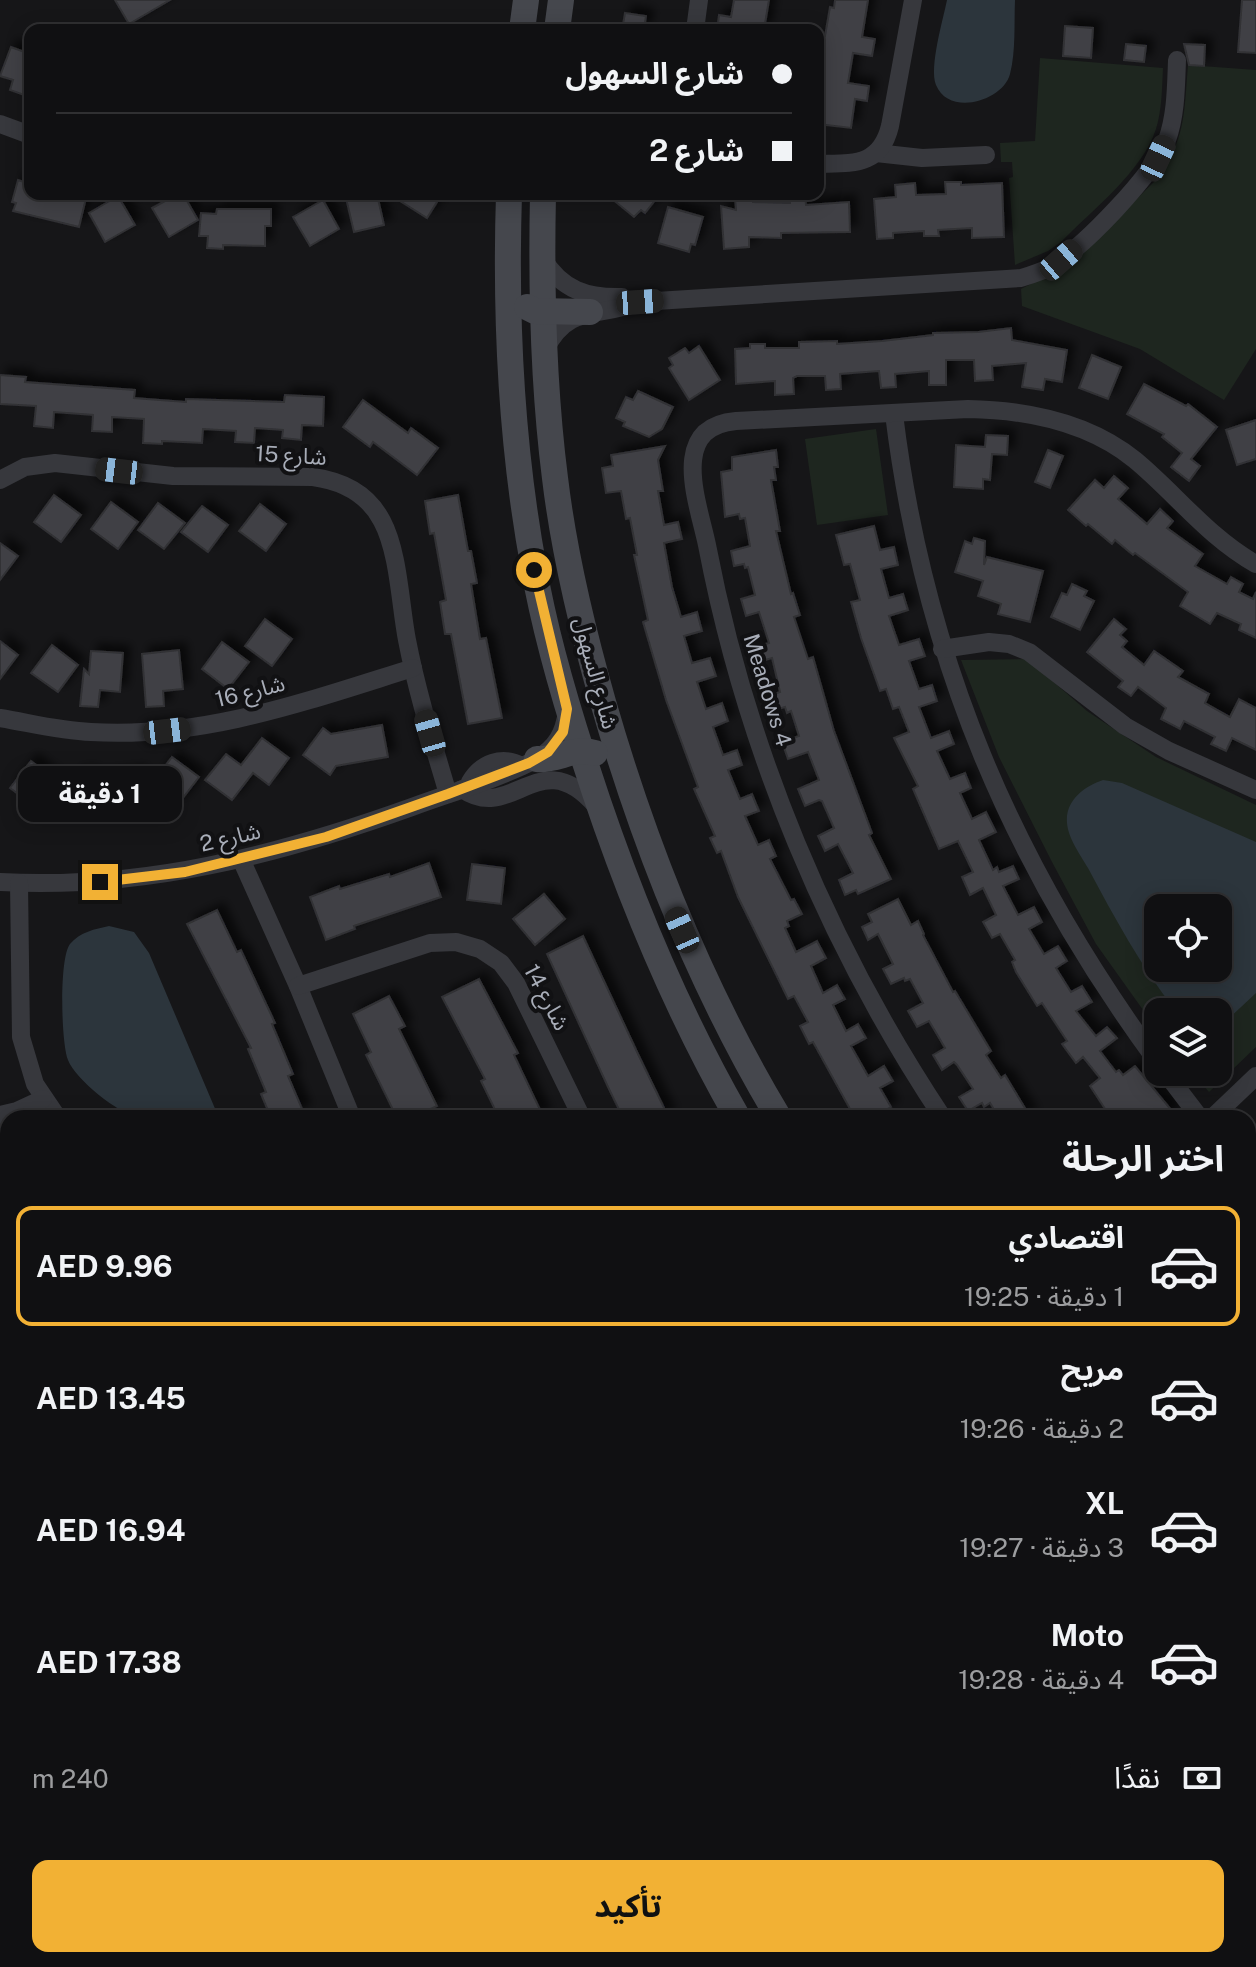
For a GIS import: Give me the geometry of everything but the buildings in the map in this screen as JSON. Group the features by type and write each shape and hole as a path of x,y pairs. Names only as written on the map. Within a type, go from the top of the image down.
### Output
{"main road":[{"path":"523,24 526,0"},
{"path":"558,24 561,0"},
{"name":"شارع السهول","path":"512,200 507,293 520,475 539,594 567,709 600,811 660,967 734,1110"},
{"path":"513,200 521,298 528,309 590,312"},
{"name":"شارع السهول","path":"543,200 543,311 555,477 582,625 624,772 673,909 732,1033 775,1110"},
{"path":"531,768 581,750 596,754 606,765 638,843 673,909"}],"street":[{"path":"696,24 699,0"},
{"path":"824,164 859,163 876,153 887,136 913,0"},
{"path":"545,350 550,339 568,321 590,312 640,302 1021,278 1048,269 1074,249 1135,188 1158,158 1172,121 1177,60"},
{"path":"0,124 24,133"},
{"path":"876,153 922,158 986,155"},
{"path":"543,259 551,271 574,290 588,295 640,302"},
{"name":"Meadows 4","path":"938,1110 896,1044 851,961 784,815 755,732 714,585 692,467 696,444 713,427 724,422 1004,410 1039,415 1104,440 1134,460 1203,525 1256,564"},
{"path":"894,414 913,538 942,649 978,748 1023,845 1080,945 1144,1042"},
{"name":"شارع 15","path":"0,480 25,467 55,463 173,476 313,477 340,483 364,498 382,519 387,532 413,668 459,790"},
{"path":"942,649 989,642 1009,644 1029,652 1125,726 1191,763 1256,790"},
{"name":"شارع 16","path":"0,718 88,732 180,730 269,712 413,668"},
{"path":"567,709 559,740 531,768 491,798 459,790 478,771 501,760 510,760 531,768 556,780 570,783 583,791 600,811"},
{"name":"شارع 2","path":"0,882 73,884 185,872 326,837 459,790"},
{"path":"241,859 349,1110"},
{"path":"19,883 21,1037 28,1069 52,1110"},
{"name":"شارع 14","path":"298,986 430,943 456,942 480,949 501,963 516,983 578,1110"},
{"path":"1220,1110 1256,1076"},
{"path":"1176,1086 1194,1110"},
{"path":"19,1110 43,1099"}],"shaded area":[{"path":"947,0 1015,0 1010,74 1005,84 987,98 975,102 952,101 936,85 935,55"},
{"path":"1040,58 1163,68 1161,107 1149,145 1115,190 1061,242 1015,265 1009,178 1013,177 1012,162 1001,162 1000,143 1035,141"},
{"path":"1188,65 1256,70 1256,349 1224,400 1140,349 1022,306 1021,289 1071,264 1156,180 1166,166 1182,126"},
{"path":"876,429 888,515 817,525 805,439"},
{"path":"1027,659 1087,711 1156,757 1256,805 1256,1047 1232,1070 1232,998 1144,998 1144,1011 1096,944 999,757 961,660"},
{"path":"1103,780 1122,783 1256,842 1256,993 1232,1015 1232,998 1167,998 1155,982 1232,982 1232,894 1144,894 1144,965 1070,835 1067,823 1069,807 1083,790"},
{"path":"109,926 134,932 149,953 216,1110 120,1110 99,1095 72,1068 66,1051 63,1020 66,952 78,937"}],"route":[{"path":"100,882 185,872 326,837 529,763 548,752 563,732 567,709 534,570"}]}
